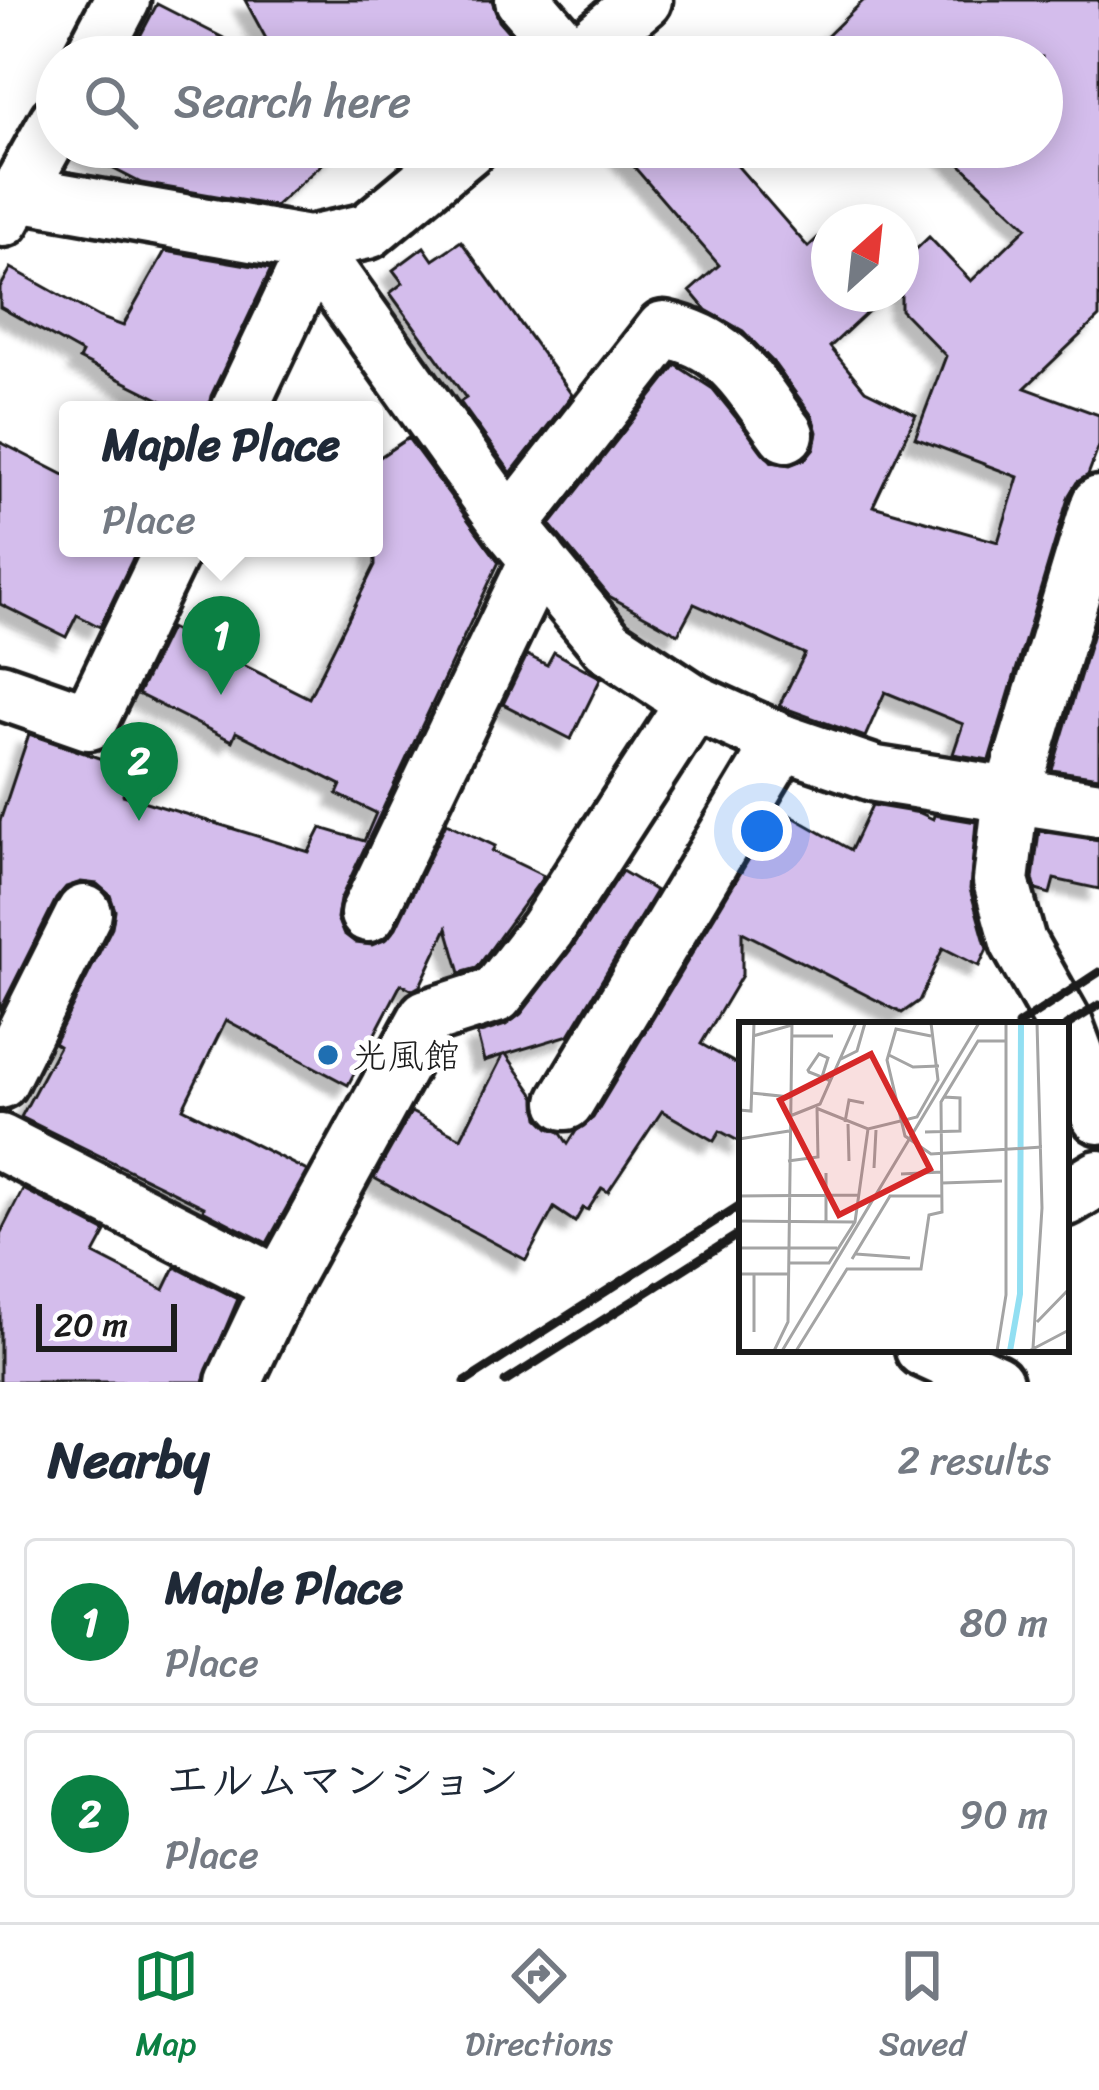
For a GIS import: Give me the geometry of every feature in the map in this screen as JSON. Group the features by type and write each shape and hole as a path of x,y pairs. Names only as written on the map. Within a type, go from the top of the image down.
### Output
{"street":[{"path":"523,0 555,36"},
{"path":"600,36 644,0"},
{"path":"36,160 9,208 312,249 368,231 444,168"},
{"path":"243,401 312,249"},
{"path":"312,249 524,542 608,645 694,702 782,742 876,774 1099,809"},
{"path":"368,914 524,542 664,329 697,337 725,353 786,434"},
{"path":"1063,1022 1018,942 1001,881 1011,796 1099,504"},
{"path":"0,691 89,722 168,557"},
{"path":"234,1382 280,1285 427,1017 496,995 547,929 694,702"},
{"path":"566,1102 782,742"},
{"path":"0,1081 84,914"},
{"path":"1069,1037 1099,1116"},
{"path":"0,1142 280,1285"},
{"path":"1069,1196 1099,1178"},
{"path":"930,1352 995,1382"}],"building":[{"path":"245,0 492,0 499,21 512,36 265,36"},
{"path":"864,0 1099,0 1099,317 1025,388 1099,415 1099,446 1088,475 1069,495 989,760 953,754 963,724 885,692 865,737 779,706 805,654 694,604 678,634 609,596 550,525 676,365 713,389 772,462 790,465 805,459 814,448 817,432 812,416 773,362 743,331 706,310 690,291 719,265 635,168 739,168 808,247 811,244 811,312 868,312 830,347 865,390 916,415 873,506 998,542 1018,477 915,438 946,356 903,312 919,312 919,247 929,237 971,281 1027,227 964,168 1063,168 1063,36 827,36"},
{"path":"157,4 220,36 140,36"},
{"path":"112,168 318,168 275,206 141,183"},
{"path":"461,241 572,395 511,473 460,402 466,398 390,293 403,283 393,270 424,247 433,260"},
{"path":"165,251 271,269 210,401 163,401 79,359 82,353 0,307 0,288 11,268 123,326"},
{"path":"408,438 499,562 340,900 337,918 343,933 356,943 372,945 387,939 446,823 544,876 477,968 460,973 447,928 420,986 413,990 401,984 348,1085 226,1020 183,1108 307,1171 267,1243 21,1117 59,1046 54,1043 112,927 115,910 110,895 97,884 66,887 0,1011 0,821 29,734 131,769 123,795 309,852 321,828 364,841 376,813 337,794 341,785 236,732 232,741 138,694 170,628 309,698 375,557 383,557 383,455"},
{"path":"0,442 59,472 59,557 134,557 100,627 77,615 66,637 0,604"},
{"path":"1099,613 1099,777 1052,770"},
{"path":"554,652 601,678 571,739 503,704 527,655 547,665"},
{"path":"872,805 933,819 934,815 976,822 970,889 987,949 979,966 943,948 919,1001 902,1013 742,932 742,975 701,1044 739,1065 739,1141 720,1131 714,1141 662,1111 608,1192 602,1188 575,1222 554,1208 526,1260 374,1178 411,1112 461,1138 503,1055 484,1061 477,1034 506,1025 521,1014 622,871 656,891 569,1035 506,1054 536,1097 539,1118 568,1144 593,1118 779,809 851,850"},
{"path":"1039,831 1099,840 1099,889 1054,879 1050,894 1036,890"},
{"path":"23,1189 106,1232 94,1254 164,1290 175,1267 238,1299 203,1382 0,1382 0,1234"}],"railway":[{"path":"1023,1022 1099,972"},
{"path":"1069,1024 1099,1005"},
{"path":"465,1382 739,1206"},
{"path":"505,1382 739,1234"}],"place":[{"name":"Maple Place","path":"221,695"},
{"name":"エルムマンション","path":"139,821"},
{"name":"光風館","path":"328,1055"}]}
